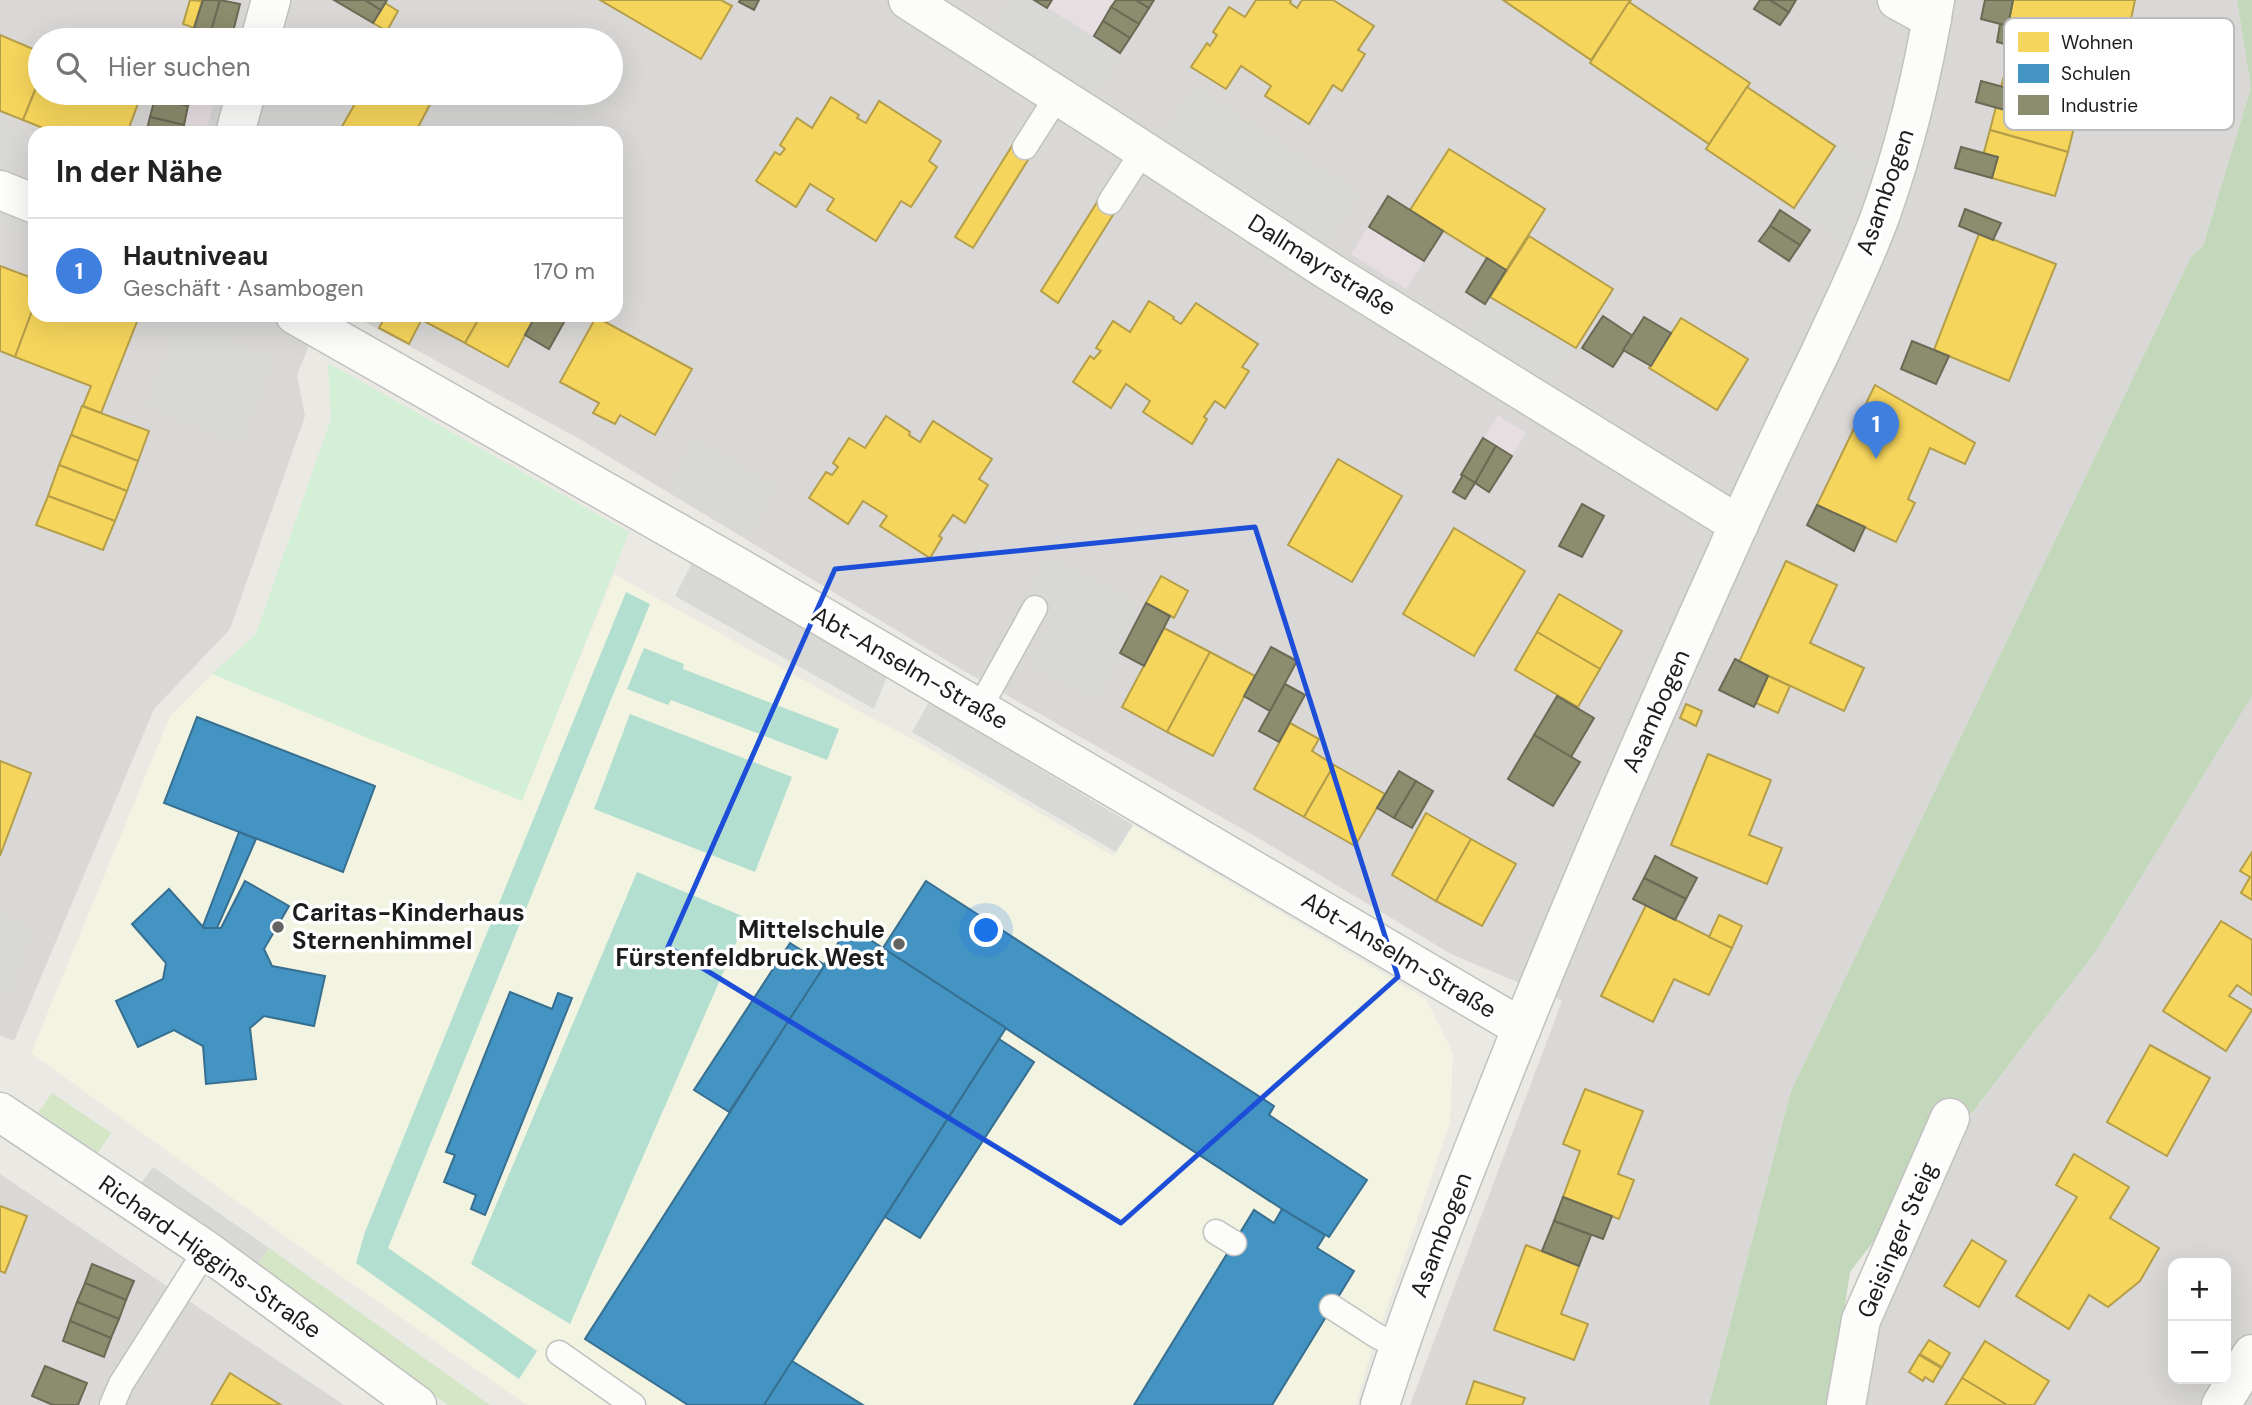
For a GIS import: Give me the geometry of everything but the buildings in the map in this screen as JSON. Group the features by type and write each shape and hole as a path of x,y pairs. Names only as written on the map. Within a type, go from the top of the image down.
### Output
{"street":[{"path":"263,28 271,0"},
{"name":"Dallmayrstraße","path":"908,0 1327,270 1739,524"},
{"name":"Asambogen","path":"1380,1405 1399,1346 1522,1028 1621,790 1880,217 1904,142 1920,79 1933,9 1897,0"},
{"path":"237,126 243,105"},
{"path":"0,190 28,201"},
{"name":"Abt-Anselm-Straße","path":"307,322 738,567 1522,1028"},
{"name":"Richard-Higgins-Straße","path":"0,1112 206,1250 417,1405"},
{"name":"Geisinger Steig","path":"1846,1405 1861,1320 1950,1118"},
{"path":"2221,1405 2252,1354"}],"lane":[{"path":"1025,147 1058,95"},
{"path":"1110,202 1143,150"},
{"path":"979,709 1035,608"},
{"path":"112,1405 121,1384 206,1250"},
{"path":"1332,1307 1377,1336 1399,1346"},
{"path":"559,1353 632,1405"}],"highlighted area":[{"path":"1255,527 1398,977 1121,1223 668,947 835,569"}],"shaded area":[{"path":"0,0 2237,0 2251,88 2203,246 2191,257 1791,1091 1709,1405 1410,1405 1562,1001 1451,954 1255,836 964,671 578,438 365,322 623,322 623,126 28,126 28,322 318,322 297,375 305,416 230,629 154,709 14,1041 0,1035"},
{"path":"1014,0 1034,0 1120,53 1097,90 996,27"},
{"path":"1034,0 1153,0 1120,53"},
{"path":"1194,89 1357,195 1328,240 1165,135"},
{"path":"153,105 213,105 208,126 148,126"},
{"path":"271,105 302,105 296,126 266,126"},
{"path":"0,124 28,135 28,171 0,160"},
{"path":"1838,147 1866,166 1842,238 1798,208"},
{"path":"1388,196 1443,231 1406,289 1351,254"},
{"path":"0,209 28,221 28,232 0,221"},
{"path":"1490,302 1567,350 1548,383 1469,334"},
{"path":"182,324 271,361 238,441 150,404"},
{"path":"1498,415 1526,433 1489,492 1461,475"},
{"path":"697,442 774,487 747,533 671,489"},
{"path":"1051,559 1142,609 1094,697 1032,663 1055,619 1026,603"},
{"path":"692,563 887,676 874,709 675,596"},
{"name":"Mittelschule Fürstenfeldbruck West","path":"614,574 902,733 1114,856 1133,825 1426,999 1453,1053 1450,1123 1356,1405 527,1405 335,1272 31,1053 170,716 212,674 522,800"},
{"path":"2252,696 2252,1405 1864,1405 1877,1326 1973,1112 2096,951"},
{"path":"929,702 1133,825 1116,852 912,732"},
{"path":"0,918 29,928 7,993 0,990"},
{"path":"153,1167 269,1248 255,1268 138,1187"},
{"path":"0,1174 344,1405 0,1405"}],"green space":[{"path":"2237,0 2252,0 2252,696 2096,951 1850,1272 1830,1405 1709,1405 1791,1091 2191,257 2203,246 2251,88"},
{"path":"328,363 629,532 522,801 212,674 256,634 331,419"},
{"path":"626,592 650,604 388,1248 537,1351 519,1379 356,1263 365,1232"},
{"path":"644,648 684,664 683,669 839,729 827,760 671,700 668,705 627,689"},
{"path":"630,714 792,777 755,872 594,809"},
{"path":"637,872 747,918 570,1324 471,1264"},
{"path":"52,1093 111,1133 98,1153 38,1113"},
{"path":"269,1248 490,1405 448,1405 255,1268"}],"place":[{"name":"Hautniveau","path":"1876,459"},
{"name":"Caritas-Kinderhaus Sternenhimmel","path":"278,927"},
{"name":"Mittelschule Fürstenfeldbruck West","path":"899,944"}]}
